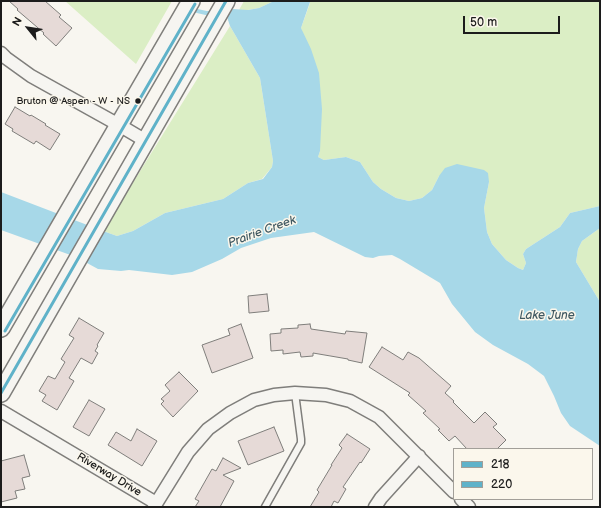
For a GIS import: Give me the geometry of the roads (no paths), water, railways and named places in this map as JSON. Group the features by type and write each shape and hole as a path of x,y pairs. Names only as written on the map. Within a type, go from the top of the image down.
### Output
{"main road":[{"path":"1,328 191,1"},
{"path":"1,393 226,1"}],"street":[{"path":"1,53 31,76 146,141"},
{"name":"Riverway Drive","path":"1,411 155,505 188,452 208,429 230,413 254,400 274,395 295,393 326,395 350,400 379,417 453,491"},
{"path":"375,507 381,498 419,456"}],"lane":[{"path":"265,507 301,443 302,439 295,393"}],"water":[{"name":"Lake June","path":"274,1 310,2 301,28 311,49 319,73 322,109 320,151 318,157 324,160 346,157 360,162 373,182 381,189 396,198 409,201 422,198 432,190 445,168 457,164 484,170 488,173 489,182 484,208 487,232 492,244 506,260 523,270 526,263 523,254 526,249 560,227 570,213 600,206 600,228 582,241 578,249 576,262 600,302 600,446 570,426 561,413 544,376 528,364 493,345 475,332 452,304 440,283 392,255 373,258 365,257 314,232 271,238 241,248 222,259 192,272 172,275 129,270 121,271 98,269 76,257 1,230 1,192 117,236 133,231 165,213 223,199 248,183 263,179 272,167 273,161 260,78 230,26 227,17 233,9 248,10 259,8"}],"waterway":[{"path":"191,9 206,13 215,13"}],"place":[{"name":"Bruton @ Aspen - W - NS","path":"138,101"}],"water label":[{"name":"Prairie Creek","path":"262,232"}]}
